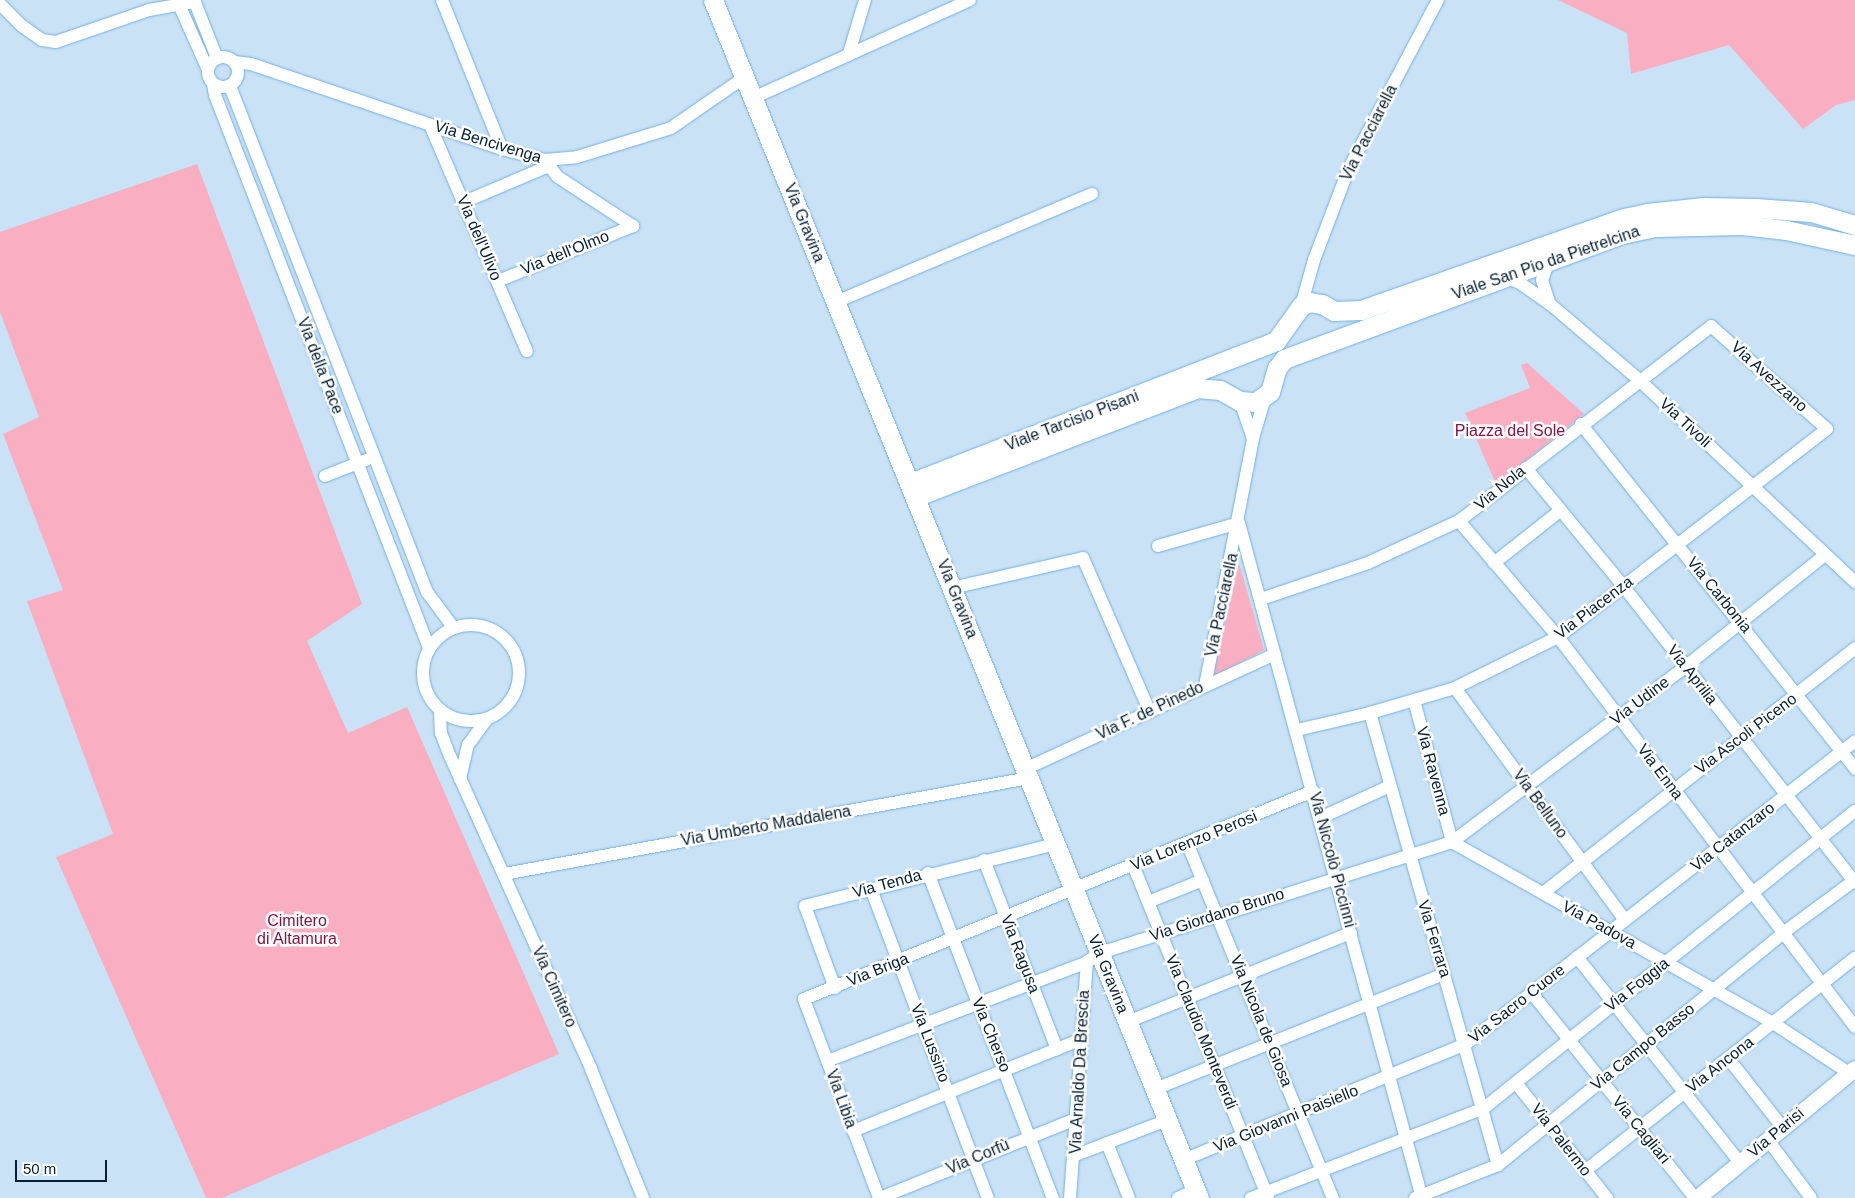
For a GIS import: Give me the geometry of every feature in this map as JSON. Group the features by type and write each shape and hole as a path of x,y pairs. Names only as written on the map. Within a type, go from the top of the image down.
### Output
{"main road":[{"name":"Via Gravina","path":"713,0 1074,890 1093,957 1128,1022 1197,1194"},
{"name":"Viale San Pio da Pietrelcina","path":"1301,306 1309,302 1328,307 1361,310 1624,218 1647,213 1704,208 1756,208 1811,212 1855,225"},
{"name":"Viale San Pio da Pietrelcina","path":"1265,398 1284,359 1622,234 1656,226 1742,225 1786,230 1855,245"},
{"name":"Viale Tarcisio Pisani","path":"913,490 1276,341 1301,306"},
{"path":"1328,307 1338,325 1333,340"},
{"path":"1234,358 1224,376 1235,397"},
{"name":"Viale Tarcisio Pisani","path":"913,490 1197,388 1235,397 1265,398"}],"street":[{"path":"442,0 502,149"},
{"path":"849,53 865,0"},
{"path":"753,98 970,0"},
{"name":"Via Pacciarella","path":"1301,306 1311,270 1349,168 1438,0"},
{"path":"0,4 35,35 56,42 149,10 178,2 194,1 217,58"},
{"path":"178,2 213,84 222,87 230,86 237,66 226,56 217,58 208,70"},
{"name":"Via Bencivenga","path":"237,66 251,64 547,163 577,157 671,128 745,77"},
{"name":"Via della Pace","path":"213,84 214,95 429,648"},
{"name":"Via della Pace","path":"230,86 427,592 453,627"},
{"name":"Via dell'Ulivo","path":"430,125 527,351"},
{"path":"464,202 547,163"},
{"name":"Via dell'Olmo","path":"498,281 633,226 558,177 547,163"},
{"path":"836,302 1092,194"},
{"path":"1549,261 1542,280 1550,304"},
{"path":"1311,270 1328,307"},
{"name":"Via Tivoli","path":"1505,277 1520,283 1550,304 1638,379 1855,582"},
{"name":"Via Nola","path":"1261,599 1368,563 1459,521 1638,379 1711,326"},
{"name":"Via Avezzano","path":"1711,326 1827,429"},
{"path":"1235,397 1253,438"},
{"name":"Via Pacciarella","path":"1205,686 1239,523 1253,438 1265,398"},
{"name":"Via Carbonia","path":"1581,424 1742,622 1855,769"},
{"name":"Via Piacenza","path":"1297,730 1370,713 1455,688 1558,637 1827,429"},
{"path":"325,476 373,457"},
{"name":"Via Aprilia","path":"1526,468 1624,587 1854,881"},
{"path":"1494,562 1561,510"},
{"name":"Via Enna","path":"1459,521 1558,637 1855,1027"},
{"name":"Via Pacciarella","path":"1158,546 1239,523"},
{"name":"Via Niccolò Piccinni","path":"1239,523 1371,1002 1389,1077 1406,1136 1419,1197"},
{"name":"Via Udine","path":"1452,842 1619,718 1825,555"},
{"path":"952,588 1083,558 1150,712"},
{"path":"460,779 468,745 488,719 505,707 517,690 519,662 514,649 505,638 480,625 453,627 439,635 429,648 422,674 425,688 440,710 454,718 471,722 488,719"},
{"name":"Via Ascoli Piceno","path":"1543,893 1674,789 1742,739 1855,648"},
{"name":"Via F. de Pinedo","path":"1027,773 1150,712 1275,654"},
{"name":"Via Belluno","path":"1455,688 1625,920"},
{"name":"Via Ravenna","path":"1414,700 1452,842"},
{"name":"Via Cimitero","path":"440,710 441,733 460,779 591,1069 643,1198"},
{"name":"Via Ferrara","path":"1370,713 1409,854 1466,1044 1498,1166"},
{"name":"Via Catanzaro","path":"1610,931 1855,741"},
{"name":"Via Umberto Maddalena","path":"504,874 1027,773"},
{"path":"1320,818 1390,786"},
{"name":"Via Lorenzo Perosi","path":"1006,918 1133,865 1188,845 1313,791"},
{"name":"Via Foggia","path":"1251,1198 1266,1195 1321,1170 1406,1136 1484,1108 1568,1039 1855,812"},
{"path":"1335,877 1452,842"},
{"name":"Via Padova","path":"1452,842 1773,1023 1852,1071"},
{"name":"Via Tenda","path":"835,988 804,906 928,873 1055,844"},
{"name":"Via Nicola de Giosa","path":"1188,845 1333,1198"},
{"name":"Via Ragusa","path":"984,860 1057,1048"},
{"name":"Via Claudio Monteverdi","path":"1133,865 1266,1195"},
{"name":"Via Cherso","path":"928,873 1054,1198"},
{"name":"Via Giordano Bruno","path":"827,1061 1032,984 1093,957 1335,877"},
{"path":"1148,902 1203,880"},
{"name":"Via Campo Basso","path":"1419,1197 1498,1166 1548,1123 1783,933 1854,881"},
{"name":"Via Lussino","path":"871,889 988,1198"},
{"name":"Via Briga","path":"804,999 1006,918"},
{"name":"Via Sacro Cuore","path":"1389,1077 1466,1044 1610,931"},
{"path":"1128,1022 1351,933"},
{"name":"Via Arnaldo Da Brescia","path":"1071,1195 1076,1155 1082,1039 1093,957"},
{"path":"1577,957 1740,1163"},
{"name":"Via Ancona","path":"1585,1171 1855,958"},
{"path":"1155,1090 1444,974"},
{"name":"Via Cagliari","path":"1531,992 1600,1081 1696,1198"},
{"name":"Via Libia","path":"804,999 879,1198"},
{"path":"853,1131 948,1091 1082,1039"},
{"path":"1728,1058 1783,1128"},
{"name":"Via Parisi","path":"1696,1198 1852,1071"},
{"name":"Via Giovanni Paisiello","path":"1183,1160 1389,1077"},
{"name":"Via Palermo","path":"1516,1083 1607,1198"},
{"name":"Via Corfù","path":"879,1198 974,1160 1030,1135 1078,1118"},
{"path":"1076,1155 1167,1120"},
{"path":"1768,1140 1808,1197"},
{"path":"1107,1143 1129,1198"},
{"path":"1178,1198 1197,1194"},
{"path":"1054,1198 1071,1195"}],"green space":[{"path":"1558,0 1855,0 1855,100 1836,105 1803,129 1729,45 1631,74 1627,33"},
{"name":"Cimitero di Altamura","path":"197,164 362,604 307,641 348,733 407,707 559,1054 222,1198 206,1198 56,857 113,834 27,601 63,590 3,434 39,417 0,312 0,232"},
{"name":"Piazza del Sole","path":"1527,363 1584,414 1496,484 1465,413 1530,388 1521,365"},
{"path":"1239,563 1264,650 1213,677"}]}
